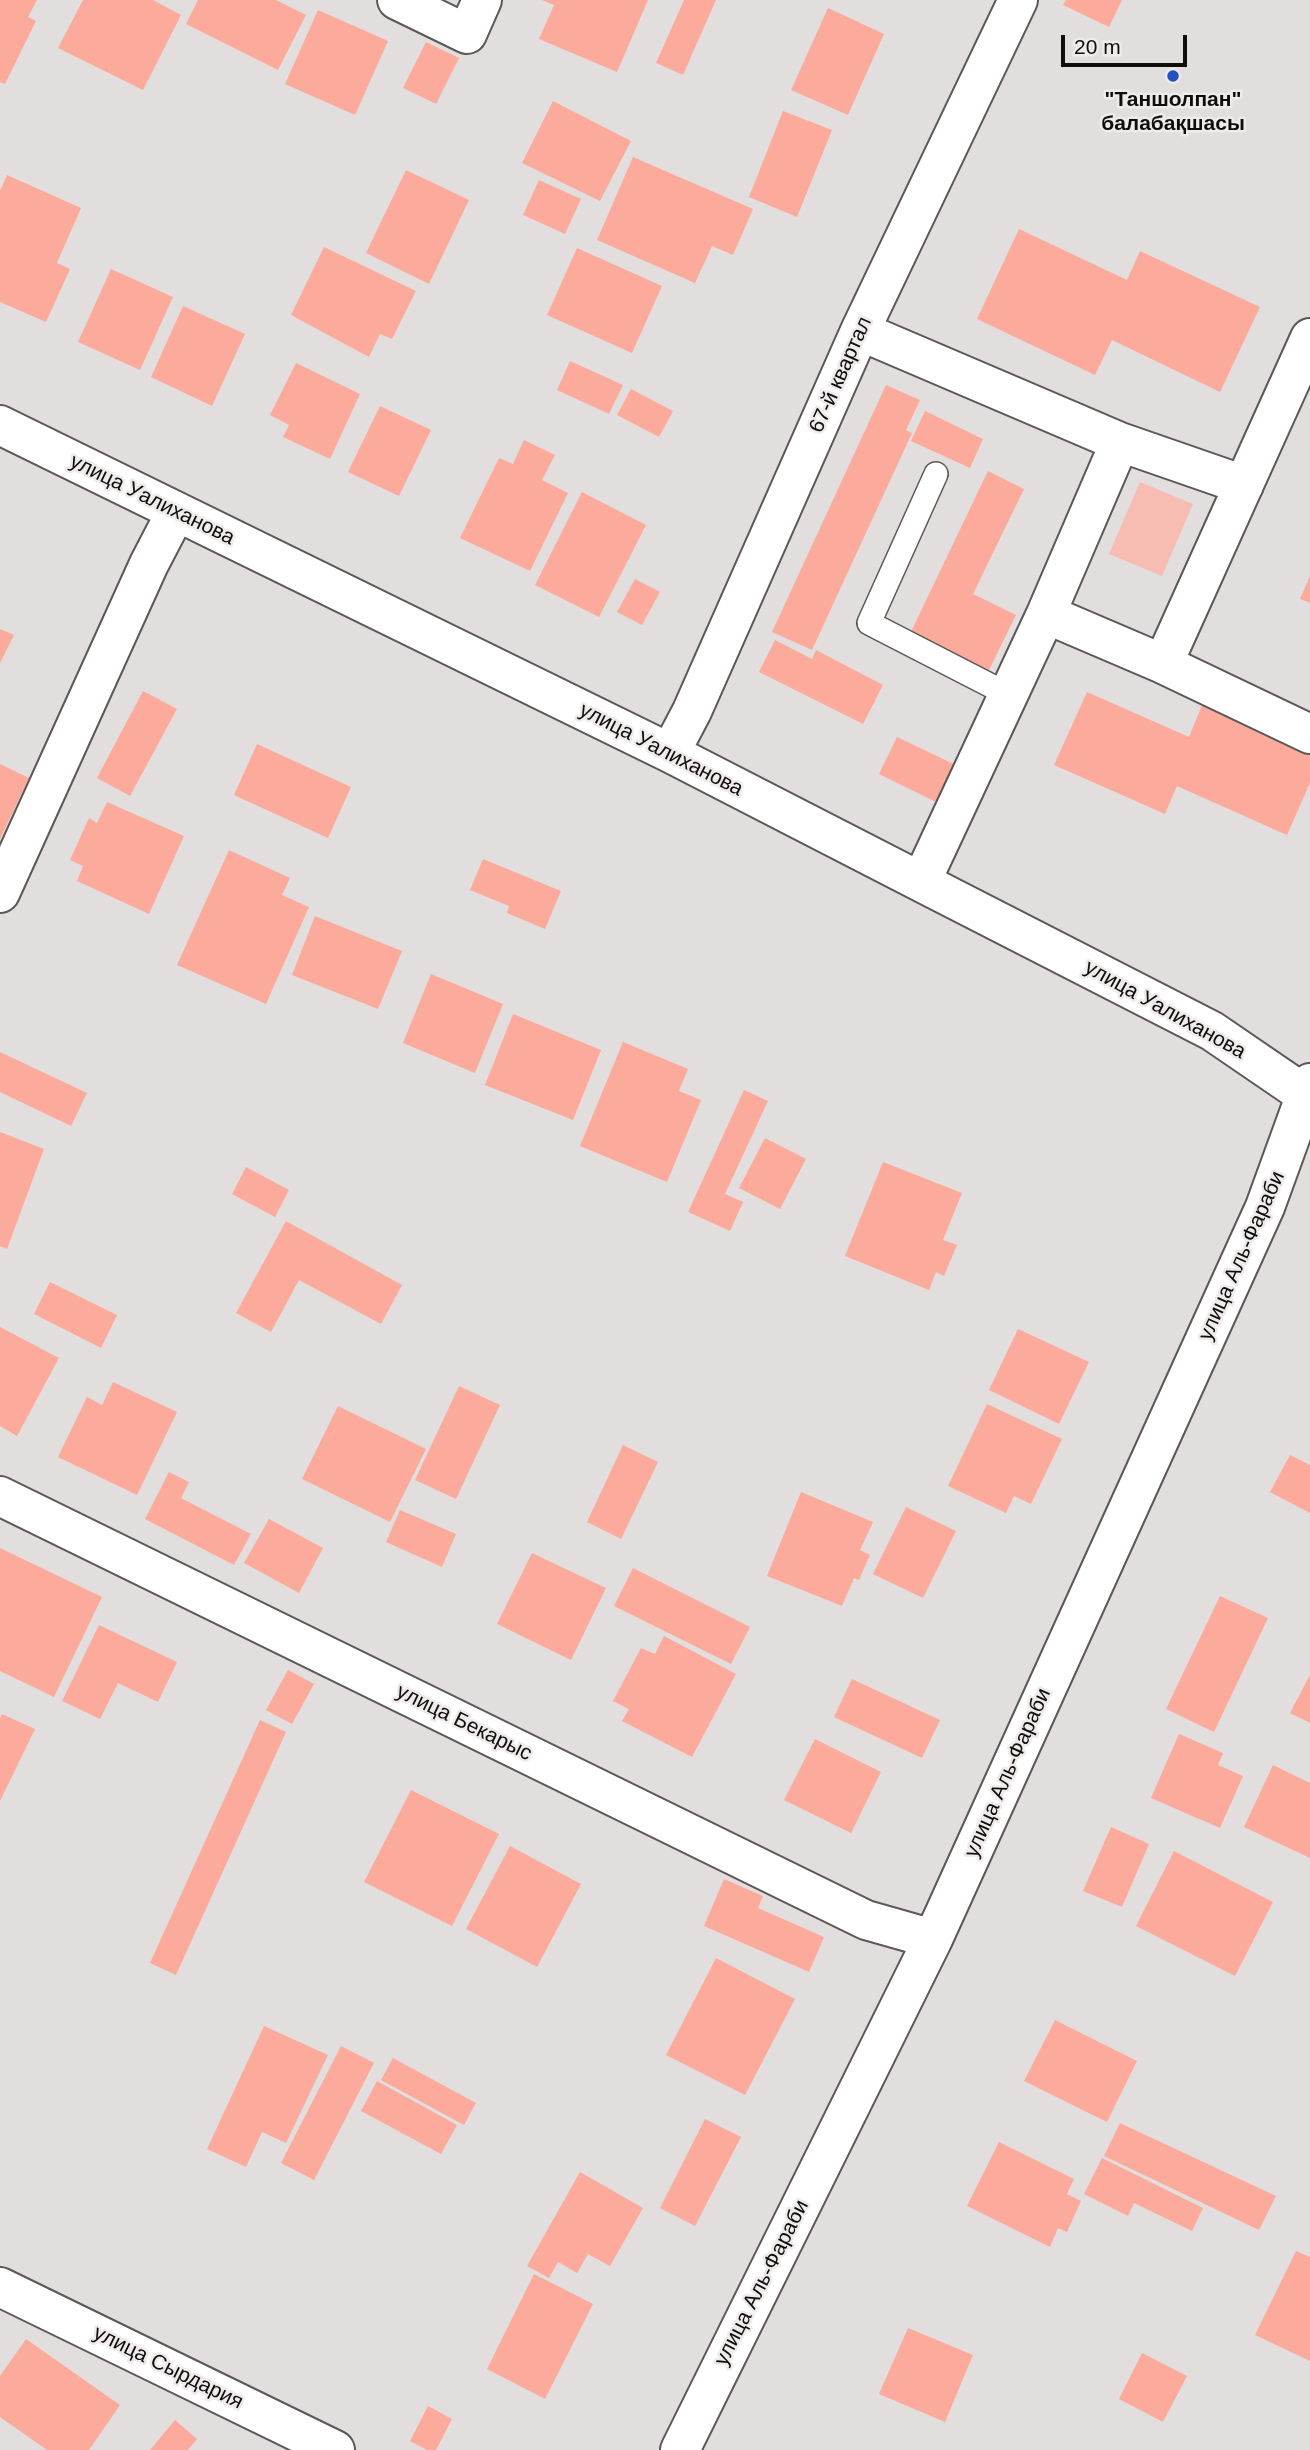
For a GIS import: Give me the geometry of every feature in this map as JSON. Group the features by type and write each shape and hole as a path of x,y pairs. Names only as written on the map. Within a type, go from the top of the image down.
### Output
{"street":[{"path":"397,0 467,34 482,0"},
{"name":"67-й квартал","path":"670,753 692,711 860,331 1018,0"},
{"path":"860,331 1120,442 1244,485"},
{"path":"1163,664 1310,338"},
{"name":"улица Уалиханова","path":"0,425 670,753 1212,1031 1309,1092"},
{"path":"921,882 1046,614 1120,442"},
{"path":"0,893 149,564 176,512"},
{"path":"1046,614 1163,664 1310,734"},
{"name":"улица Аль-Фараби","path":"680,2450 933,1939 1265,1207 1309,1092"},
{"name":"улица Бекарыс","path":"0,1496 866,1920 933,1939"},
{"name":"улица Сырдария","path":"0,2287 335,2450"}],"lane":[{"path":"936,474 869,623 1007,694"}],"shaded area":[{"path":"1140,482 1193,504 1162,576 1109,554"}],"building":[{"path":"0,0 37,0 28,17 36,21 5,84 0,82"},
{"path":"83,0 153,0 181,15 143,90 58,48"},
{"path":"198,0 276,0 306,15 278,70 186,24"},
{"path":"542,0 648,0 617,72 539,39 554,5"},
{"path":"684,0 716,0 683,75 656,63"},
{"path":"1066,0 1122,0 1109,27 1063,5"},
{"path":"828,8 884,34 848,115 791,90"},
{"path":"318,10 388,41 355,115 285,84"},
{"path":"426,42 459,58 436,104 403,88"},
{"path":"553,101 631,141 600,201 522,163"},
{"path":"783,111 832,130 797,217 749,197"},
{"path":"633,157 753,209 733,255 712,246 695,283 597,240"},
{"path":"406,170 469,200 429,284 366,253"},
{"path":"7,175 81,208 57,263 70,269 46,322 0,302 0,191"},
{"path":"539,180 581,199 565,234 523,215"},
{"path":"1019,229 1127,280 1140,251 1260,307 1220,392 1112,340 1095,375 977,319"},
{"path":"324,247 416,291 392,339 380,334 369,357 291,315"},
{"path":"577,248 662,286 632,353 547,315"},
{"path":"111,269 173,297 140,370 78,342"},
{"path":"183,306 245,334 212,406 151,377"},
{"path":"570,361 623,385 609,414 557,390"},
{"path":"296,363 360,394 330,459 283,437 289,425 270,415"},
{"path":"886,385 920,400 906,430 912,433 812,650 772,632"},
{"path":"631,389 673,411 659,437 617,415"},
{"path":"380,406 431,430 399,496 348,472"},
{"path":"925,411 983,439 970,468 911,441"},
{"path":"524,440 555,455 542,480 568,493 530,571 460,538 499,458 513,464"},
{"path":"988,471 1024,489 973,594 1016,615 986,676 908,638"},
{"path":"582,492 646,525 599,617 535,585"},
{"path":"1310,576 1310,603 1300,599"},
{"path":"635,579 660,592 642,625 617,612"},
{"path":"0,629 14,635 0,663"},
{"path":"775,640 812,659 816,650 883,685 863,724 759,672"},
{"path":"143,691 177,709 130,796 97,778"},
{"path":"1087,692 1189,737 1202,705 1310,753 1310,783 1287,835 1177,786 1165,814 1054,765"},
{"path":"897,737 962,768 944,806 879,774"},
{"path":"257,744 351,787 328,838 234,795"},
{"path":"0,764 29,778 0,839"},
{"path":"107,802 184,836 149,914 77,881 83,866 70,860 89,818 97,823"},
{"path":"229,850 290,878 282,895 309,907 266,1004 177,965"},
{"path":"483,859 561,891 545,929 507,913 509,906 470,890"},
{"path":"315,916 402,951 378,1009 292,975"},
{"path":"431,974 503,1004 475,1073 403,1043"},
{"path":"513,1014 601,1050 573,1120 485,1085"},
{"path":"623,1042 688,1069 679,1091 701,1100 667,1182 580,1146"},
{"path":"0,1052 87,1093 71,1126 0,1092"},
{"path":"744,1090 768,1101 725,1194 743,1202 730,1231 688,1212"},
{"path":"0,1132 44,1149 7,1249 0,1246"},
{"path":"765,1138 806,1159 780,1209 739,1188"},
{"path":"883,1162 962,1193 943,1240 957,1245 944,1276 936,1272 929,1290 845,1256"},
{"path":"246,1167 289,1190 275,1217 232,1194"},
{"path":"286,1221 402,1285 381,1324 299,1280 271,1332 236,1313"},
{"path":"50,1282 117,1315 101,1348 34,1314"},
{"path":"0,1327 59,1358 17,1436 0,1426"},
{"path":"1018,1329 1089,1362 1059,1424 989,1390"},
{"path":"113,1382 177,1412 137,1495 58,1457 87,1397 102,1405"},
{"path":"459,1386 500,1405 456,1499 415,1480"},
{"path":"987,1404 1062,1439 1031,1504 1014,1496 1006,1513 948,1486"},
{"path":"338,1406 426,1449 390,1522 302,1479"},
{"path":"623,1445 658,1462 621,1539 587,1522"},
{"path":"1290,1455 1310,1465 1310,1513 1270,1492"},
{"path":"169,1472 189,1482 181,1498 251,1534 234,1565 145,1519"},
{"path":"801,1492 873,1522 860,1550 870,1555 859,1580 854,1578 842,1606 767,1576"},
{"path":"906,1507 956,1531 923,1598 873,1574"},
{"path":"400,1510 456,1534 442,1567 386,1542"},
{"path":"269,1519 323,1548 299,1593 244,1563"},
{"path":"0,1548 102,1597 54,1697 0,1671"},
{"path":"532,1553 606,1588 571,1660 497,1624"},
{"path":"633,1568 750,1627 731,1664 614,1606"},
{"path":"1220,1596 1268,1618 1214,1732 1166,1709"},
{"path":"99,1625 177,1662 158,1702 118,1683 100,1719 62,1701"},
{"path":"664,1636 736,1674 692,1757 622,1721 629,1709 613,1701 641,1648 655,1654"},
{"path":"288,1670 314,1684 292,1724 266,1710"},
{"path":"1310,1675 1310,1723 1290,1713"},
{"path":"852,1679 940,1720 922,1758 834,1717"},
{"path":"2,1714 35,1729 0,1801 0,1719"},
{"path":"260,1720 286,1732 176,1975 150,1963"},
{"path":"1179,1734 1223,1753 1218,1765 1243,1776 1220,1828 1151,1798"},
{"path":"815,1739 881,1772 851,1833 784,1800"},
{"path":"1273,1765 1310,1783 1310,1858 1244,1827"},
{"path":"411,1790 499,1834 452,1926 364,1882"},
{"path":"1111,1827 1149,1844 1122,1907 1083,1891"},
{"path":"510,1846 581,1884 537,1967 466,1929"},
{"path":"1174,1851 1273,1902 1235,1976 1136,1926"},
{"path":"724,1879 763,1896 758,1908 824,1937 809,1972 704,1926"},
{"path":"716,1958 795,1999 745,2095 666,2055"},
{"path":"1055,2020 1137,2061 1107,2122 1024,2081"},
{"path":"264,2026 328,2055 286,2143 262,2132 246,2167 207,2149"},
{"path":"341,2046 374,2063 314,2180 281,2163"},
{"path":"393,2058 476,2103 464,2125 381,2080"},
{"path":"377,2081 457,2125 441,2154 361,2111"},
{"path":"705,2119 741,2137 695,2226 660,2208"},
{"path":"1120,2123 1276,2196 1259,2230 1104,2156"},
{"path":"999,2142 1074,2179 1067,2194 1081,2201 1067,2232 1058,2228 1050,2247 967,2206"},
{"path":"1102,2158 1203,2208 1192,2231 1134,2203 1128,2216 1084,2194"},
{"path":"580,2172 643,2208 610,2266 588,2254 577,2273 558,2262 549,2278 527,2266"},
{"path":"1296,2251 1310,2257 1310,2361 1255,2335"},
{"path":"534,2274 593,2304 545,2399 487,2369"},
{"path":"908,2328 973,2355 945,2422 879,2394"},
{"path":"26,2339 120,2405 89,2450 47,2450 0,2417 0,2376"},
{"path":"1142,2353 1187,2376 1163,2422 1119,2399"},
{"path":"428,2406 452,2419 436,2450 427,2450 410,2441"},
{"path":"175,2420 197,2439 188,2450 150,2450"}],"place":[{"name":"\"Таншолпан\" балабақшасы","path":"1173,76"}]}
